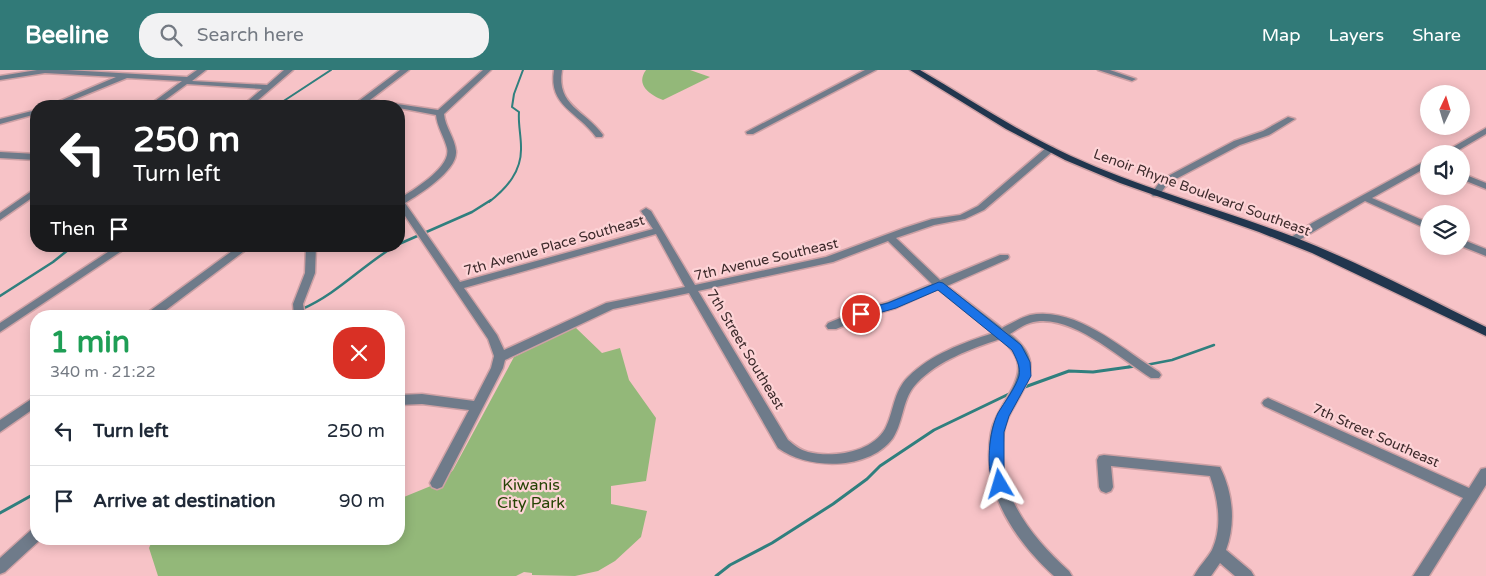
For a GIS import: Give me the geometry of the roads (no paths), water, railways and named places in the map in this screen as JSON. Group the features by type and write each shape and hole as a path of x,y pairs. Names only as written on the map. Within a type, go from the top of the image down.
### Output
{"main road":[{"name":"Lenoir Rhyne Boulevard Southeast","path":"914,70 1050,149 1156,194 1292,240 1380,280 1486,332"}],"street":[{"path":"160,100 202,70"},
{"path":"253,100 289,70"},
{"path":"364,100 405,70"},
{"path":"440,113 487,70"},
{"path":"558,70 555,83 562,100 595,127 600,136"},
{"path":"750,132 872,70"},
{"path":"1102,70 1132,80"},
{"path":"0,78 40,71 73,71 268,87"},
{"path":"67,100 129,76"},
{"path":"405,107 440,113"},
{"path":"405,198 434,178 452,158 452,152 440,113"},
{"path":"0,122 30,114"},
{"path":"1156,194 1162,185 1171,178 1237,143 1266,133 1291,120"},
{"path":"1461,145 1486,131"},
{"path":"1474,138 1486,142"},
{"name":"7th Avenue Southeast","path":"500,357 602,309 627,302 829,260 923,224 962,217 977,211 1050,149"},
{"path":"0,155 30,157"},
{"path":"1292,240 1420,167"},
{"path":"1470,180 1486,186"},
{"path":"0,217 30,195"},
{"path":"1365,198 1420,223"},
{"path":"0,209 15,206"},
{"path":"405,211 494,338 500,357 497,368 437,483"},
{"name":"7th Street Southeast","path":"646,211 783,444 798,454 826,459 852,457 873,449 889,433 903,391 917,375 952,354 1001,334"},
{"name":"7th Avenue Place Southeast","path":"458,286 657,231"},
{"path":"890,237 939,285 1017,348 1026,368 1024,381 1003,416 997,432 997,467 1000,484 1005,502 1018,527 1038,552 1064,576"},
{"path":"1470,246 1486,253"},
{"path":"0,328 115,252"},
{"path":"159,310 238,252"},
{"path":"298,310 298,304 310,273 313,252"},
{"path":"832,326 861,314 892,305 1004,257"},
{"path":"1001,334 1030,319 1048,318 1068,322 1097,334 1135,363 1155,375"},
{"path":"405,400 422,399 477,406"},
{"name":"7th Street Southeast","path":"1268,403 1326,432 1471,495"},
{"path":"0,427 30,405"},
{"path":"1106,487 1104,460 1183,466 1215,471 1222,491 1225,511 1224,534 1219,553 1202,576"},
{"path":"1421,576 1486,473"},
{"path":"0,567 30,540"},
{"path":"1219,553 1246,576"}],"waterway":[{"path":"285,100 331,70"},
{"path":"489,202 507,185 519,164 521,156 519,112 512,107 514,94 523,70"},
{"path":"405,241 472,212 491,200"},
{"path":"0,296 66,252"},
{"path":"302,309 327,295 386,252"},
{"path":"1146,365 1172,360 1214,345"},
{"path":"1022,388 1069,371 1093,372 1136,366 1128,367"},
{"path":"716,576 730,565 772,543 833,504 867,479 880,466 934,430 1011,393"},
{"path":"0,513 30,496"}],"park label":[{"name":"Kiwanis City Park","path":"531,493"}]}
